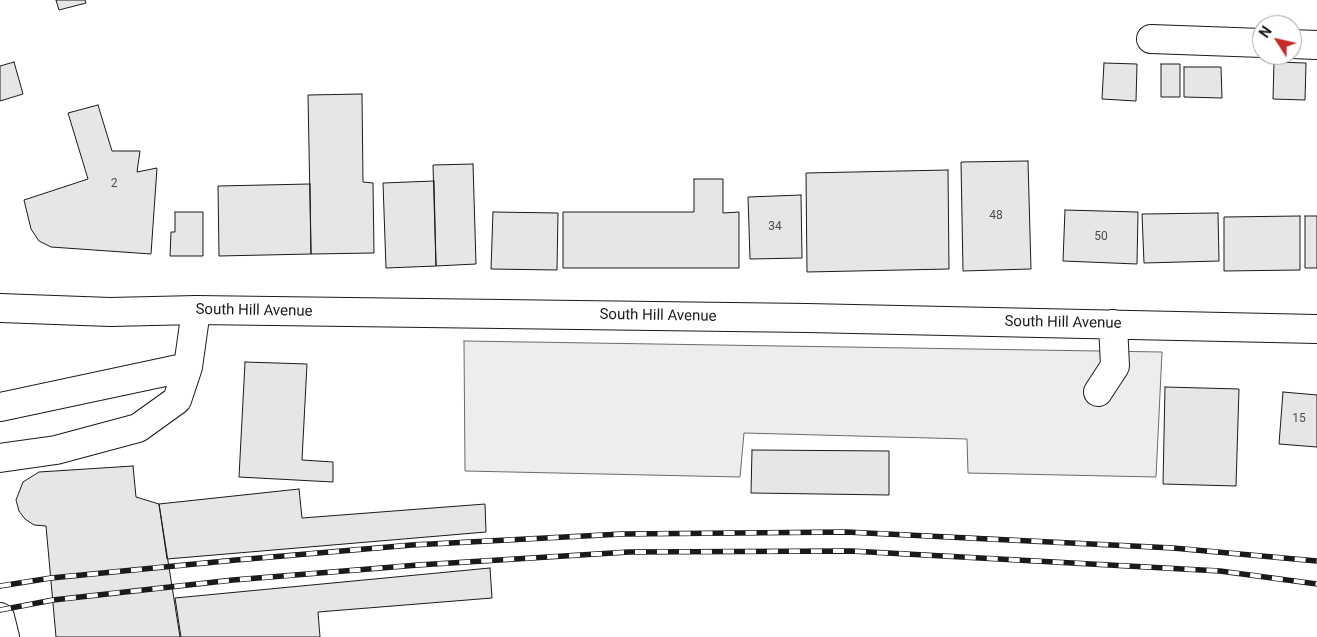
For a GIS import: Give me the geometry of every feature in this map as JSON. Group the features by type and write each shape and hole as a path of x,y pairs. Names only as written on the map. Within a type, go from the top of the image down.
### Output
{"street":[{"path":"1152,39 1252,43"},
{"path":"1302,44 1317,45"},
{"name":"South Hill Avenue","path":"0,308 110,312 196,310 1113,324 1317,329"},
{"path":"0,458 56,450 138,428 177,400 188,367 196,310"},
{"path":"1098,392 1115,366 1113,324"},
{"path":"0,407 188,367"},
{"path":"0,617 5,637"}],"shaded area":[{"path":"464,341 1162,352 1156,477 968,473 967,439 744,433 740,477 465,471"}],"building":[{"path":"56,0 85,0 86,3 59,10"},
{"path":"14,62 23,94 0,101 0,66"},
{"path":"1104,63 1137,64 1136,101 1102,99"},
{"path":"1302,63 1306,63 1305,100 1273,99 1274,65 1302,65"},
{"path":"1161,64 1180,64 1180,97 1161,97"},
{"path":"1184,67 1221,67 1222,98 1184,97"},
{"path":"362,94 363,182 373,183 374,253 311,254 308,95"},
{"path":"98,105 112,151 140,151 137,172 157,168 151,254 51,247 39,241 31,229 24,200 88,179 68,113"},
{"path":"1028,161 1031,269 963,271 961,162"},
{"path":"473,164 476,264 436,266 433,165"},
{"path":"948,170 949,269 807,272 806,173"},
{"path":"694,179 723,179 723,213 739,212 739,268 563,268 563,212 694,212"},
{"path":"434,181 436,266 386,268 383,183"},
{"path":"310,184 311,254 219,256 218,186"},
{"path":"801,195 802,258 750,259 748,197"},
{"path":"1065,210 1138,212 1137,264 1063,261"},
{"path":"175,212 203,212 203,256 170,256 171,232 175,232"},
{"path":"493,212 558,213 557,270 491,269"},
{"path":"1218,213 1219,261 1144,263 1142,214"},
{"path":"1300,216 1300,270 1224,271 1224,217"},
{"path":"1305,216 1317,216 1317,268 1305,268"},
{"path":"245,362 307,364 302,460 333,462 333,482 239,477"},
{"path":"1165,387 1239,389 1236,486 1163,484"},
{"path":"1283,392 1317,395 1317,447 1279,444"},
{"path":"752,450 889,451 889,495 751,493"},
{"path":"133,466 136,497 159,504 180,637 56,637 46,526 34,525 25,519 19,511 16,500 23,482 39,472"},
{"path":"299,489 302,518 485,504 486,532 167,559 159,504"},
{"path":"490,568 492,598 318,612 320,637 181,637 175,598"}],"railway":[{"path":"0,586 51,578 412,545 622,534 846,532 1173,548 1317,561"},
{"path":"0,610 53,600 233,580 418,565 629,552 851,551 1220,571 1317,584"}]}
